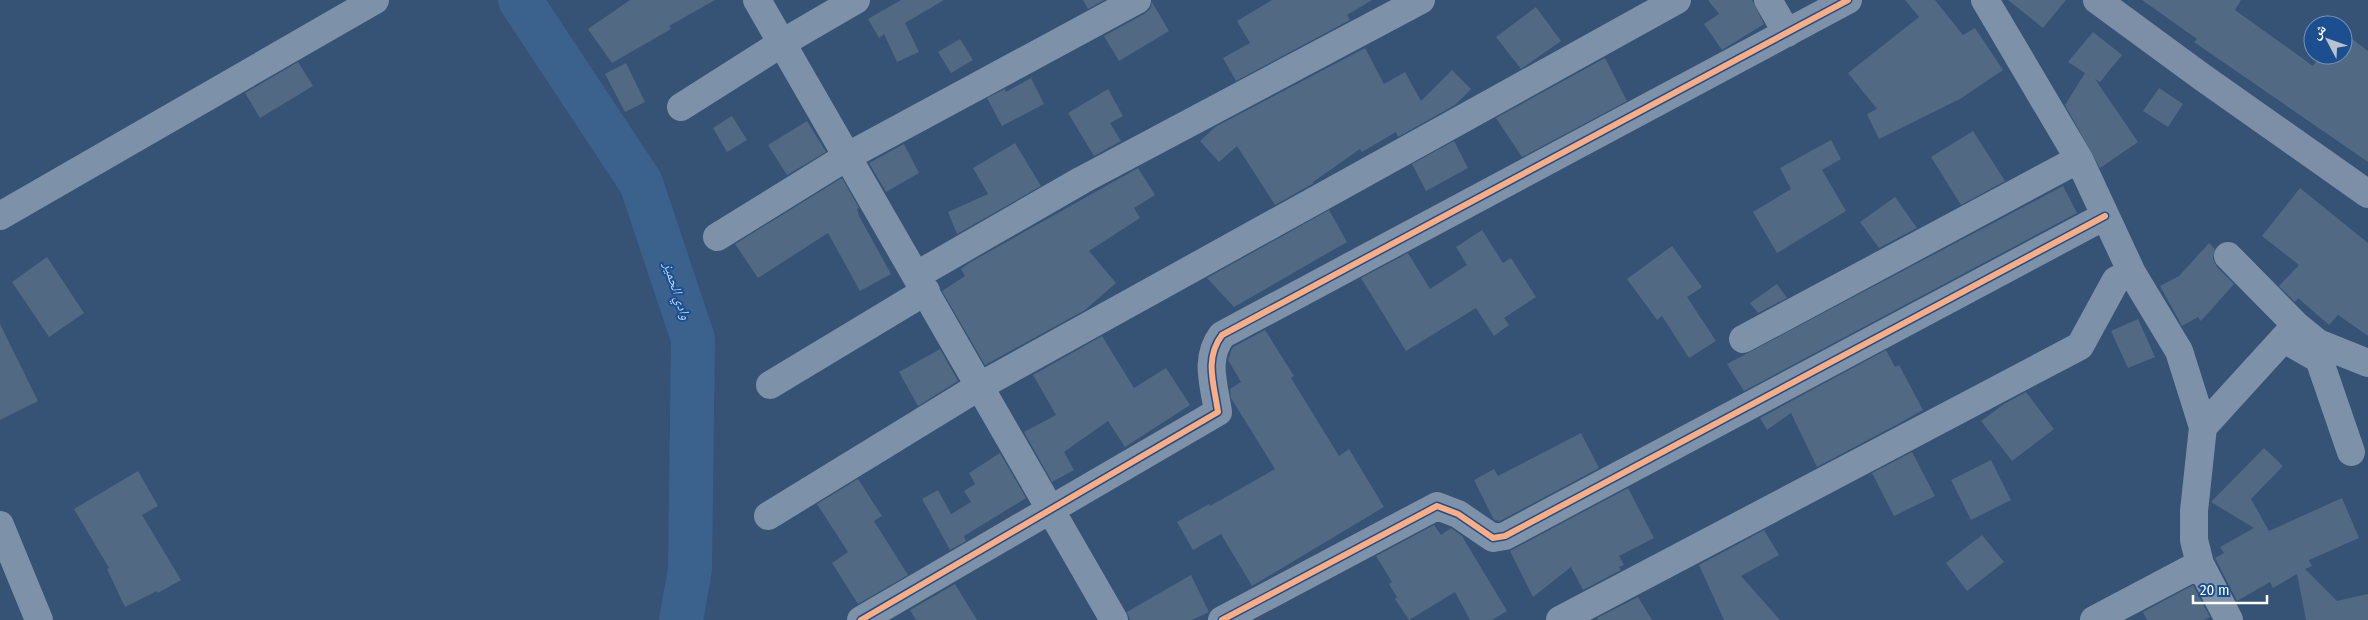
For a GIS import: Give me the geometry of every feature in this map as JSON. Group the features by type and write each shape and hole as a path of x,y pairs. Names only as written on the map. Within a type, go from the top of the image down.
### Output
{"main road":[{"path":"2097,0 2368,194"}],"street":[{"path":"0,216 374,0"},
{"path":"757,0 1114,620"},
{"path":"681,107 782,42 856,0"},
{"path":"717,237 848,156 1137,0"},
{"path":"770,385 921,283 1082,180 1422,0"},
{"path":"768,516 980,386 1677,0"},
{"path":"1768,0 1787,33"},
{"path":"861,620 1218,412 1211,352 1222,335 1848,0"},
{"path":"1985,0 2079,159 2132,273 2179,351 2204,427 2194,511 2194,540 2200,564 2229,620"},
{"path":"1743,339 2079,159"},
{"path":"1222,620 1437,506 1458,514 1493,538 1506,536 2105,216"},
{"path":"2228,256 2290,332 2319,359 2351,452"},
{"path":"1560,620 2080,346 2116,280 2132,273"},
{"path":"2204,427 2290,332"},
{"path":"2290,332 2368,363"},
{"path":"0,525 39,620"},
{"path":"2094,620 2200,564"}],"building":[{"path":"630,0 715,0 669,26 671,29 612,63 588,29"},
{"path":"901,0 944,0 905,23 919,52 897,62 884,34 879,38 868,19"},
{"path":"1083,0 1104,0 1088,9"},
{"path":"1272,0 1372,0 1347,15 1350,20 1236,81 1223,58 1250,43 1237,21"},
{"path":"1708,0 1752,0 1764,24 1722,50 1704,24 1719,14"},
{"path":"1905,0 1935,0 1963,35 1975,28 2003,70 1960,99 1879,139 1867,114 1877,109 1848,73 1919,17"},
{"path":"2008,0 2066,0 2043,28"},
{"path":"2142,0 2241,0 2235,10 2303,59 2303,65 2353,65 2353,40 2368,51 2368,162 2194,42 2197,39"},
{"path":"1152,2 1169,31 1119,61 1104,36 1144,14 1150,9"},
{"path":"1536,7 1561,41 1521,69 1496,37"},
{"path":"2093,32 2122,55 2100,82 2095,79 2138,142 2100,168 2065,105 2085,73 2068,62"},
{"path":"960,39 973,60 951,73 938,52"},
{"path":"1365,48 1384,84 1405,72 1421,101 1452,70 1471,89 1455,105 1398,137 1396,132 1362,152 1360,149 1314,183 1275,205 1237,146 1219,162 1200,141 1215,127"},
{"path":"1605,58 1627,101 1522,157 1496,118"},
{"path":"298,62 313,86 260,118 245,93"},
{"path":"626,63 645,102 625,112 605,74"},
{"path":"1031,78 1044,104 1002,126 987,98 1005,89 1006,92"},
{"path":"2159,88 2183,104 2168,127 2143,111"},
{"path":"1108,89 1123,116 1110,123 1121,141 1094,156 1068,113"},
{"path":"732,116 747,140 727,152 713,128"},
{"path":"807,121 826,152 787,175 768,145"},
{"path":"1973,131 2005,181 1961,205 1931,157"},
{"path":"1831,140 1841,159 1822,170 1846,211 1777,253 1753,212 1791,189 1780,168"},
{"path":"1454,141 1468,168 1426,191 1412,164"},
{"path":"1015,143 1041,186 957,234 948,212 988,194 973,168"},
{"path":"904,144 919,173 886,192 869,163"},
{"path":"1138,168 1155,195 1134,208 1140,218 1089,251 1116,283 1085,310 985,365 942,291 965,276 961,269 969,263"},
{"path":"842,178 859,208 857,209 859,216 891,274 860,291 828,233 758,278 735,244"},
{"path":"2063,186 2077,213 1744,391 1727,364"},
{"path":"2300,188 2368,243 2368,336 2338,315 2329,325 2298,298 2295,302 2279,286 2299,265 2262,236"},
{"path":"1895,197 1917,228 1879,248 1860,222"},
{"path":"1329,210 1347,242 1234,307 1207,278"},
{"path":"1482,230 1503,263 1511,258 1536,297 1504,318 1509,325 1494,336 1476,308 1406,351 1361,278 1408,253 1430,289 1467,265 1456,247"},
{"path":"2209,243 2215,249 2213,259 2217,267 2234,284 2201,321 2198,317 2182,326 2160,286 2179,276"},
{"path":"1672,246 1702,287 1687,297 1716,341 1689,358 1662,316 1657,320 1627,279"},
{"path":"47,257 84,313 49,337 12,282"},
{"path":"1777,284 1787,298 1758,313 1750,303"},
{"path":"2138,319 2155,357 2128,368 2111,331"},
{"path":"0,324 38,401 0,420"},
{"path":"1265,330 1294,376 1291,378 1339,456 1349,449 1384,507 1252,586 1221,534 1193,550 1177,522 1209,504 1210,506 1275,469 1231,398 1230,389 1241,382 1228,360 1233,347"},
{"path":"1102,336 1134,388 1166,368 1190,405 1125,447 1108,421 1064,452 1074,470 1052,482 1024,432 1056,415 1033,375"},
{"path":"940,349 958,381 918,406 899,372"},
{"path":"1886,350 1895,367 1899,365 1923,410 1817,467 1791,413 1767,430 1760,418"},
{"path":"2026,392 2054,429 2012,461 1981,421 2004,404"},
{"path":"1581,433 1599,468 1500,521 1494,520 1474,480 1494,469 1498,476"},
{"path":"2264,448 2283,466 2251,499 2269,531 2342,498 2359,538 2309,560 2312,566 2305,569 2337,601 2368,594 2368,620 2306,620 2297,574 2273,588 2270,582 2237,601 2215,558 2224,553 2220,547 2254,528 2211,502"},
{"path":"1912,452 1935,496 1894,516 1872,473"},
{"path":"1000,453 1026,498 964,536 966,541 950,550 922,499 938,490 951,514 971,502 964,491 975,484 969,473"},
{"path":"1991,460 2011,500 1971,520 1951,480"},
{"path":"138,471 158,506 142,515 181,580 158,593 157,591 125,607 107,569 109,568 74,509"},
{"path":"858,479 882,516 874,521 908,575 858,604 832,563 848,552 817,504"},
{"path":"1628,488 1654,538 1619,556 1624,565 1619,567 1621,570 1583,590 1571,567 1533,597 1510,551"},
{"path":"1434,525 1441,535 1451,528 1462,536 1507,611 1492,620 1470,620 1455,592 1409,620 1395,599 1397,597 1389,584 1392,582 1376,556"},
{"path":"1764,530 1779,555 1741,576 1780,620 1724,620 1699,565"},
{"path":"1982,535 2004,562 1967,591 1946,563"},
{"path":"1191,575 1209,612 1192,620 1130,620 1127,612"},
{"path":"955,584 977,620 916,620 910,610"},
{"path":"2193,585 2210,617 2204,620 2147,620 2143,612"},
{"path":"1638,597 1652,620 1598,620 1597,618"}],"waterway":[{"name":"وادي الحميز","path":"520,0 641,183 693,339 690,569 681,620"}],"cycle path":[{"path":"861,620 1218,412 1212,363 1216,344 1222,335 1848,0"},
{"path":"1222,620 1437,506 1458,514 1493,538 1505,536 2105,216"}]}
